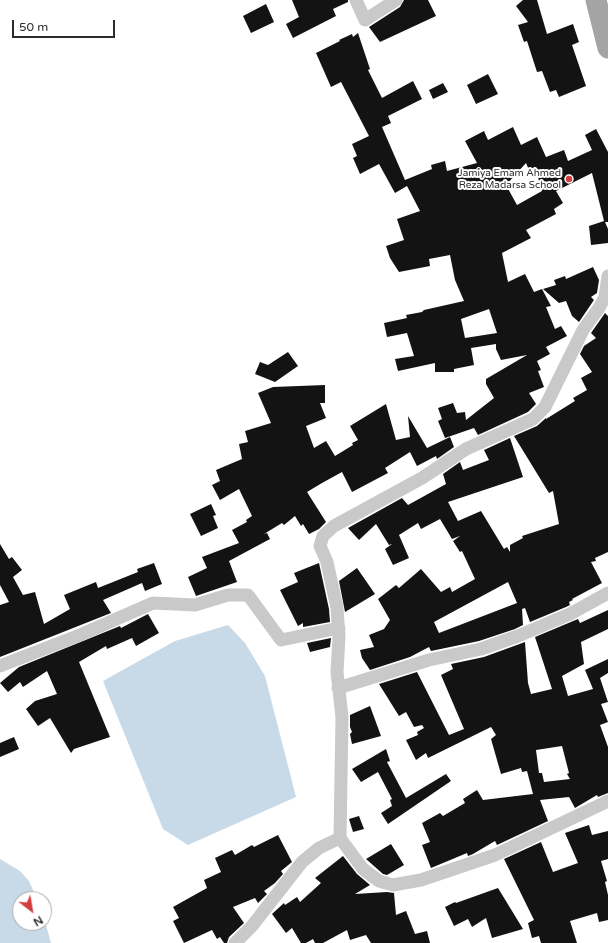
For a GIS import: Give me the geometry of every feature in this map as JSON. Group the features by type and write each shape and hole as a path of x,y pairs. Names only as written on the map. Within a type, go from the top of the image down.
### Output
{"main road":[{"path":"596,0 608,48"}],"street":[{"path":"356,0 365,20 396,0"},
{"path":"608,276 605,297 583,330 545,407 533,419 466,449 422,478 334,526 323,536 320,546 326,562 337,608 338,688 342,717 340,838 364,869 379,881 393,885 421,880 495,855 608,801"},
{"path":"338,688 429,660 481,649 518,636 570,614 608,593"},
{"path":"0,666 80,635 153,603 195,605 228,595 248,595 281,640 338,628"},
{"path":"235,943 252,926 302,862 319,848 340,838"}],"water":[{"path":"228,625 245,643 265,676 296,797 188,845 163,829 103,681 175,641"},
{"path":"0,859 20,871 29,881 33,891 12,891 12,931 48,931 51,943 0,943"}],"building":[{"path":"292,0 348,0 348,2 333,9 336,16 293,38 286,24 299,17"},
{"path":"404,0 428,0 436,16 380,42 369,27 400,7"},
{"path":"523,0 537,0 547,34 573,24 579,42 572,45 586,86 559,97 556,90 550,92 542,71 537,72 527,41 524,42 518,25 528,22 516,6"},
{"path":"266,4 274,22 251,33 243,16"},
{"path":"358,33 370,69 368,70 382,98 413,81 422,99 388,116 391,123 382,127 405,180 432,169 431,165 445,161 447,171 477,163 465,141 484,131 488,140 513,127 521,145 537,137 546,157 564,150 568,161 592,150 585,135 596,129 608,152 608,222 605,222 608,229 608,243 591,245 589,226 604,221 592,173 556,191 563,203 554,209 556,214 526,230 531,238 502,253 508,282 525,274 534,292 542,289 551,306 546,307 555,329 561,326 567,336 546,347 550,354 537,361 541,370 538,371 544,387 529,393 536,404 528,412 478,435 474,428 445,438 438,421 442,419 438,408 453,403 457,413 465,412 466,420 494,398 486,384 486,379 527,355 501,360 496,349 496,344 471,348 474,365 454,369 454,372 435,372 435,363 398,371 395,359 414,356 407,333 387,337 384,323 407,318 406,315 422,312 424,310 464,301 455,280 450,255 429,259 430,266 399,272 390,258 386,246 404,240 397,219 420,211 407,186 395,193 379,164 360,174 353,158 357,156 352,144 369,136 341,82 331,87 316,53 352,34 353,37","holes":["526,163 529,170 535,167 542,191 517,205 506,185","489,309 497,333 465,338 461,319"]},
{"path":"488,74 498,94 476,104 467,85"},
{"path":"443,83 448,92 433,99 429,90"},
{"path":"593,267 599,280 597,293 591,297 594,300 579,322 572,316 566,301 559,303 543,289 556,285 554,280 565,276 566,279"},
{"path":"605,313 608,316 608,552 595,558 596,561 591,562 602,583 572,599 573,600 569,602 570,605 530,622 525,608 522,609 523,625 515,629 479,641 431,651 429,647 410,657 370,670 362,658 360,650 374,647 369,635 384,629 390,620 378,599 396,585 399,588 421,569 441,592 450,587 452,592 475,579 462,551 460,552 453,541 460,536 452,539 440,519 421,529 418,523 399,535 409,558 393,565 385,549 392,544 389,545 376,524 359,540 348,528 402,498 408,505 446,484 443,474 460,462 463,470 489,460 484,450 510,438 523,477 448,502 458,521 481,511 504,549 507,547 510,552 510,545 523,538 522,536 559,524 553,491 549,493 514,436 537,426 546,418 575,401 573,398 587,390 581,378 592,372 580,354 584,346 596,338 591,333","holes":["508,582 517,603 439,633 434,622"]},
{"path":"288,352 298,366 275,382 255,374 260,362 268,365"},
{"path":"325,385 325,403 320,403 326,418 306,426 314,448 326,441 335,456 353,445 352,443 358,440 350,426 386,404 396,440 410,437 408,416 427,448 450,437 454,447 437,459 436,456 417,466 410,452 385,468 388,473 352,492 342,472 322,483 307,492 326,522 319,529 309,534 303,524 301,526 295,516 284,525 282,523 264,534 267,533 270,539 229,561 237,582 196,596 188,577 207,568 202,557 239,543 232,530 247,522 246,520 252,516 239,489 220,500 212,485 220,481 216,470 242,459 239,444 248,442 245,431 271,423 258,393 273,387"},
{"path":"211,504 216,515 213,516 218,528 201,536 190,514"},
{"path":"0,544 9,559 12,557 22,570 13,577 23,595 35,592 44,624 70,609 64,595 96,582 98,588 138,572 137,569 154,563 162,584 145,591 142,583 103,600 111,613 0,657 0,605 9,602 0,585"},
{"path":"319,563 329,609 330,622 303,627 303,623 298,626 280,590 298,582 294,573"},
{"path":"357,568 375,594 345,612 339,581"},
{"path":"608,610 608,629 581,642 584,664 562,676 568,696 593,689 585,670 608,659 608,673 600,678 608,702 601,704 608,722 600,725 608,747 608,793 598,797 597,795 575,808 569,797 540,800 548,821 497,845 495,841 473,854 468,856 467,853 431,868 422,845 430,842 422,823 440,813 443,816 465,803 463,799 477,790 483,800 533,794 527,771 522,772 521,768 501,774 491,739 496,735 491,727 428,758 426,753 416,760 406,740 418,735 417,732 424,728 422,725 414,727 406,712 399,716 379,684 417,672 449,735 464,729 441,675 453,669 451,664 484,657 525,642 528,683 531,694 552,689 535,637 578,619 580,623","holes":["562,746 569,773 567,774 570,779 544,782 542,773 539,773 536,750"]},
{"path":"148,614 159,633 136,646 132,638 107,649 106,646 79,662 110,737 74,749 71,753 50,718 38,726 26,709 35,701 57,694 47,671 23,687 20,682 8,692 0,683 19,667 120,626 121,628"},
{"path":"331,638 330,647 310,652 307,643"},
{"path":"370,706 381,736 352,744 350,734 352,732 350,727 350,715"},
{"path":"14,737 19,749 0,757 0,743"},
{"path":"386,749 390,761 387,762 406,798 446,774 451,781 388,824 381,813 392,806 390,800 392,799 378,772 361,782 352,769"},
{"path":"359,816 364,829 353,832 349,819"},
{"path":"589,825 592,835 608,831 608,859 601,861 607,881 605,882 608,895 608,920 599,922 597,913 570,921 577,943 541,943 539,936 532,938 528,923 534,920 504,859 541,842 553,872 578,863 565,833"},
{"path":"278,835 292,862 281,871 283,874 275,883 264,891 267,894 258,903 255,898 233,907 244,923 229,937 227,943 224,943 220,937 217,939 212,930 184,943 173,921 179,918 173,907 207,888 204,880 221,872 215,858 232,850 235,855 252,845 254,847"},
{"path":"391,844 404,865 387,875 383,874 366,859"},
{"path":"343,856 357,874 370,885 355,894 394,893 396,915 406,911 415,934 427,931 430,943 371,943 366,935 350,940 347,930 323,943 315,943 313,939 306,943 301,943 292,928 286,933 272,914 284,903 285,905 297,897 300,902 321,883 315,878"},
{"path":"498,888 523,929 492,938 486,918 472,927 468,919 454,926 445,907 455,902 456,903"}],"place":[{"name":"Jamiya Emam Ahmed Reza Madarsa School","path":"569,179"}]}
